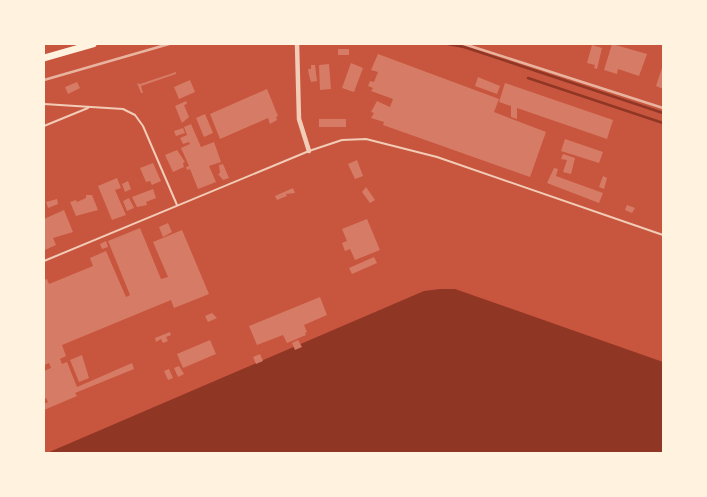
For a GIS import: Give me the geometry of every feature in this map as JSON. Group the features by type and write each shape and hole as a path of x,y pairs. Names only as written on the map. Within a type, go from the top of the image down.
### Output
{"highway":[{"path":"44,58 93,44"}],"street":[{"path":"297,44 299,118 309,151"}],"lane":[{"path":"44,104 123,109 134,115 144,126 177,206"},
{"path":"44,126 90,108"},
{"path":"44,261 309,151 342,140 366,139 438,157 663,235"}],"shaded area":[{"path":"455,289 663,362 663,453 47,453 424,291"}],"building":[{"path":"612,44 647,54 639,76 618,69 617,74 604,70"},
{"path":"592,45 602,48 597,69 594,68 595,65 587,63"},
{"path":"338,49 349,49 349,55 338,55"},
{"path":"378,54 499,99 494,112 546,132 530,177 383,125 384,122 371,118 374,113 371,112 377,101 390,107 393,99 371,91 373,88 368,86 370,81 374,82 378,72 371,70"},
{"path":"351,63 363,68 354,92 342,88"},
{"path":"329,64 331,89 320,90 319,65"},
{"path":"311,65 315,65 317,81 311,82 308,69 311,69"},
{"path":"663,65 663,89 656,86"},
{"path":"176,72 176,74 141,86 143,93 141,93 137,83 140,84"},
{"path":"478,77 500,86 497,94 475,86"},
{"path":"190,80 195,92 179,99 174,87"},
{"path":"77,82 80,88 68,94 65,87"},
{"path":"505,83 613,120 607,139 517,108 517,119 511,117 511,106 499,102"},
{"path":"267,89 278,116 276,117 277,120 270,124 268,118 220,139 210,114"},
{"path":"186,101 187,104 184,105 189,117 182,123 175,106"},
{"path":"205,114 213,133 204,137 196,118"},
{"path":"319,119 346,119 346,127 319,127"},
{"path":"191,124 201,147 214,142 221,162 209,166 216,182 198,189 190,169 187,170 186,167 189,166 181,148 190,144 189,142 183,144 180,138 187,135 184,127"},
{"path":"183,128 185,133 176,136 174,131"},
{"path":"565,139 603,152 599,163 561,151"},
{"path":"177,150 185,162 183,163 184,167 173,172 165,155"},
{"path":"563,154 575,158 571,174 563,172 567,160 561,159"},
{"path":"357,160 363,176 355,179 348,164"},
{"path":"153,163 161,181 152,185 150,181 146,182 140,168"},
{"path":"223,164 229,178 223,180 218,174 220,173 219,165"},
{"path":"554,168 558,169 556,176 603,193 599,203 547,183"},
{"path":"603,176 607,178 604,189 599,187"},
{"path":"117,178 121,188 115,190 126,215 112,220 98,186"},
{"path":"128,181 131,189 125,192 122,184"},
{"path":"366,187 375,200 370,203 362,192"},
{"path":"293,188 295,193 286,194 287,196 277,200 275,196"},
{"path":"153,189 156,198 146,202 147,205 137,207 132,197"},
{"path":"86,195 92,195 98,210 76,216 70,202 76,200 77,202 86,198"},
{"path":"129,198 134,208 127,211 123,201"},
{"path":"57,199 58,204 48,208 46,202"},
{"path":"627,205 635,208 632,213 625,210"},
{"path":"64,210 73,232 53,238 56,245 45,250 44,219"},
{"path":"367,219 380,250 355,260 350,249 345,251 342,243 347,241 342,229"},
{"path":"168,223 172,232 163,237 159,227"},
{"path":"140,228 161,279 168,277 153,242 182,230 209,294 174,308 171,300 62,345 66,356 60,359 62,364 67,362 77,387 132,363 134,369 75,393 77,396 44,410 44,404 48,402 46,398 44,399 44,371 51,368 49,363 44,365 44,280 47,279 49,284 93,266 90,258 106,251 126,297 130,295 108,241"},
{"path":"106,241 108,247 102,249 100,244"},
{"path":"374,257 377,263 352,274 349,268"},
{"path":"320,297 327,315 304,325 307,332 305,333 306,335 287,343 283,335 257,345 249,326"},
{"path":"212,313 217,318 208,322 205,316"},
{"path":"170,332 171,335 166,337 168,341 163,343 161,339 156,342 155,338"},
{"path":"210,340 216,354 183,368 177,354"},
{"path":"298,340 302,347 295,350 292,343"},
{"path":"260,354 263,361 256,364 253,357"},
{"path":"82,355 89,378 79,382 70,360"},
{"path":"179,366 184,374 178,377 174,368"},
{"path":"169,369 173,378 168,380 164,371"}],"waterway":[{"path":"448,44 464,47 663,113"},
{"path":"528,78 663,123"}],"railway":[{"path":"44,80 169,44"},
{"path":"464,44 663,108"}]}
